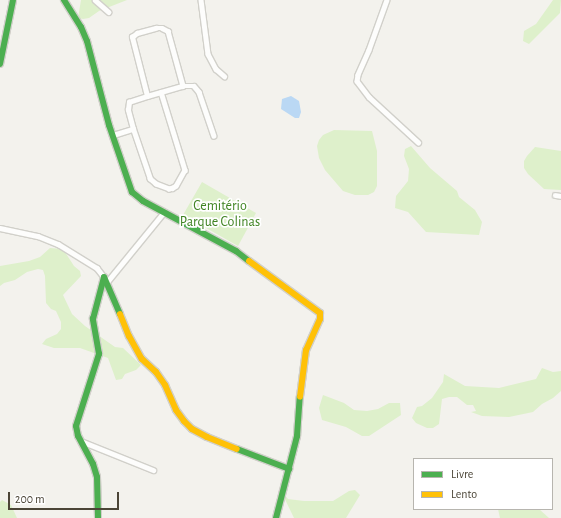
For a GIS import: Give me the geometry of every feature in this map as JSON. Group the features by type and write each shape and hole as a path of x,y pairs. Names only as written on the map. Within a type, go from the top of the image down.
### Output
{"street":[{"path":"0,64 13,0"},
{"path":"64,0 81,27 87,41 104,109 132,192 143,201 236,251 320,313 320,319 306,350 300,392 297,436 276,518"},
{"path":"95,0 109,12"},
{"path":"201,0 203,27 208,54 216,69 224,76"},
{"path":"386,0 357,81 369,98 418,142"},
{"path":"147,96 132,37 137,33 156,28 162,28 168,31 183,86"},
{"path":"161,92 185,167 184,173 173,188 162,187 150,179 133,129 128,105 132,100 147,96 161,92 183,86 192,85 197,88 214,136"},
{"path":"113,135 133,129"},
{"path":"555,195 561,196"},
{"path":"98,518 97,477 93,464 80,441 76,426 98,354 93,319 105,279 164,212"},
{"path":"0,228 38,236 58,244 97,268 105,279 128,336 142,359 156,372 165,386 176,410 192,429 207,437 289,469"},
{"path":"80,441 153,470"}],"green space":[{"path":"81,0 127,0 99,11 89,18 83,19 78,18"},
{"path":"553,0 561,0 560,13 529,44 523,41 524,31 536,24"},
{"path":"334,130 372,131 377,151 377,186 374,192 368,195 355,195 343,191 325,170 319,158 317,146 323,135"},
{"path":"411,146 430,168 457,191 459,197 475,210 482,222 479,235 426,232 408,212 395,208 396,196 408,181 409,169 404,156 405,149"},
{"path":"535,147 561,151 561,190 544,189 528,174 524,168 524,161"},
{"name":"Cemitério Parque Colinas","path":"202,182 256,213 238,246 183,215"},
{"path":"50,248 63,249 74,266 80,271 81,276 63,295 72,314 85,326 115,347 123,348 141,365 136,370 125,374 122,379 116,380 108,358 80,348 54,348 42,344 46,339 57,334 61,329 61,322 56,311 51,309 46,303 45,276 43,270 38,269 27,272 15,280 4,283 0,286 0,266 29,261 40,257"},
{"path":"542,368 553,372 561,371 561,391 533,412 509,417 482,416 471,412 476,411 473,405 467,405 457,397 449,397 442,399 439,424 433,428 427,428 416,423 412,418 417,407 422,406 432,398 443,382 444,374 465,386 499,388 536,379"},
{"path":"323,395 344,403 354,410 367,411 378,409 389,403 400,403 401,415 369,436 362,436 346,427 322,420 319,408"},
{"path":"280,489 288,499 304,501 333,501 349,491 355,490 360,495 346,518 294,518"},
{"path":"2,500 11,505 17,518 0,518 0,502"},
{"path":"498,510 540,510 549,518 500,518"}],"water":[{"path":"291,96 299,101 301,112 299,118 295,118 281,109 282,99"}],"traffic: fast":[{"path":"0,64 13,0"},
{"path":"64,0 81,27 87,41 109,125 132,192 143,201 236,251 249,261"},
{"path":"98,518 97,477 93,464 78,436 76,426 99,354 93,319 104,277 120,314"},
{"path":"276,518 297,436 300,397"},
{"path":"237,449 289,469"}],"traffic: slow":[{"path":"249,261 320,313 320,319 306,350 300,397"},
{"path":"120,314 129,336 142,359 156,372 165,385 176,410 184,421 192,429 207,437 237,449"}]}
